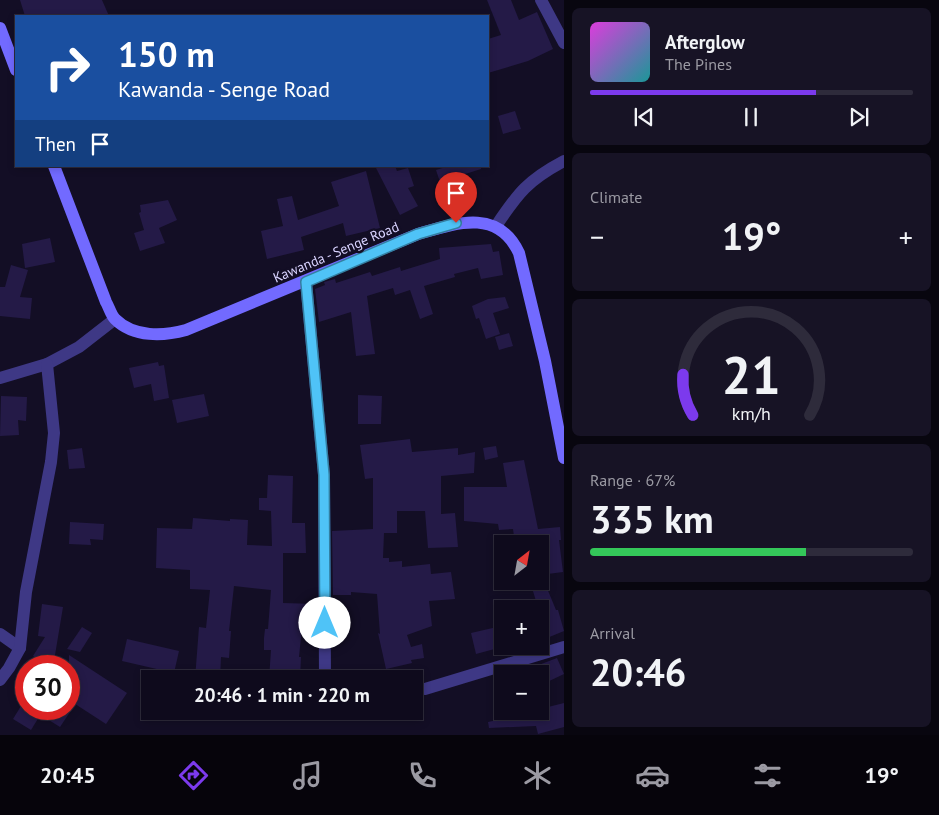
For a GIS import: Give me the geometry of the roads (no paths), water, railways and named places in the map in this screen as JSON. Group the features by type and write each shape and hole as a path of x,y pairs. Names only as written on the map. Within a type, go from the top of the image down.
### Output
{"street":[{"path":"541,0 564,43"},
{"path":"0,28 15,67"},
{"path":"564,161 527,184 514,199 496,226 512,237 519,253 545,361 564,458"},
{"path":"0,378 47,364 79,347 115,319 106,302 54,167"},
{"name":"Kawanda - Senge Road","path":"115,319 133,330 154,335 168,335 186,330 306,282 418,234 456,223 476,222 496,226"},
{"path":"306,282 324,475 325,670"},
{"path":"0,680 10,668 20,648 26,592 54,433 47,364"},
{"path":"0,634 20,648"},
{"path":"425,689 564,647"}]}
